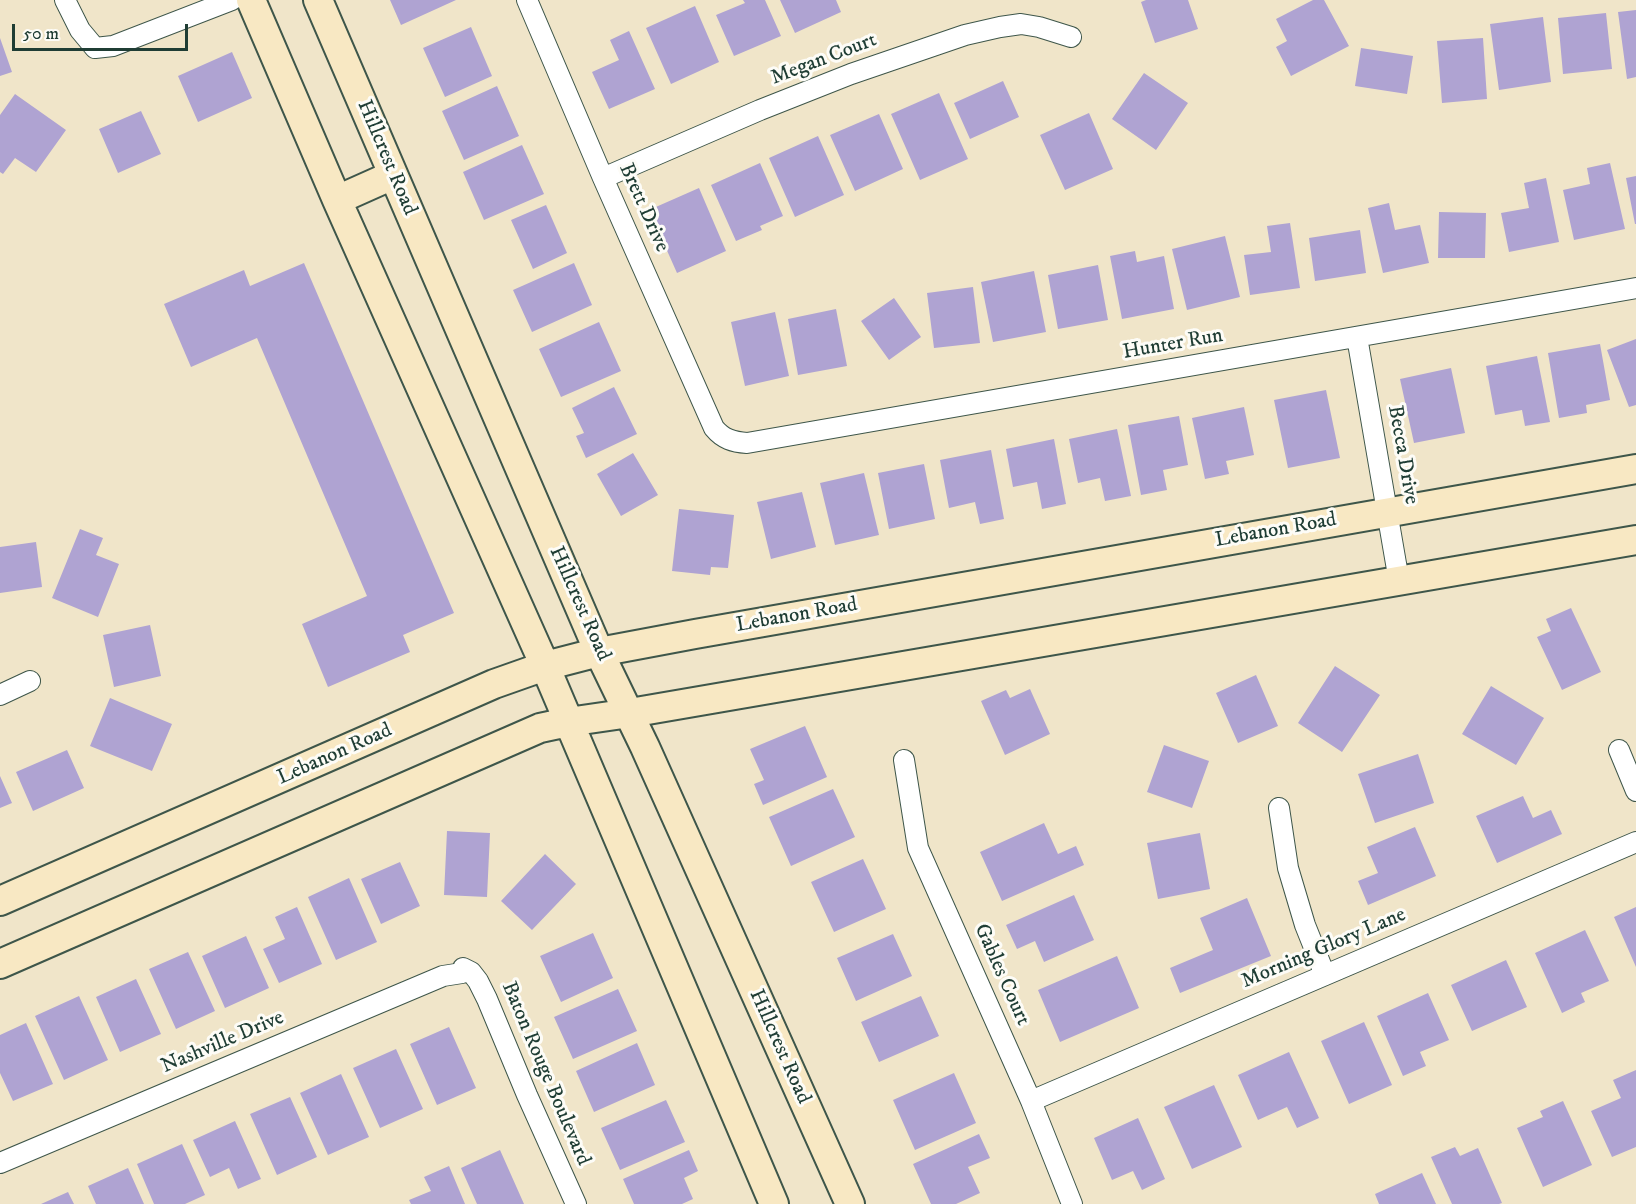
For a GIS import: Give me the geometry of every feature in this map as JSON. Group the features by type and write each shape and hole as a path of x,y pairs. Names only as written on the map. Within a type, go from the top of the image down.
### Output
{"main road":[{"path":"251,0 337,200 545,666 774,1204"},
{"name":"Hillcrest Road","path":"318,0 599,652 630,713 850,1204"},
{"path":"337,200 393,175"},
{"name":"Lebanon Road","path":"0,902 494,684 545,666 599,652 695,634 1636,469"},
{"path":"0,964 540,728 1636,540"}],"street":[{"path":"65,0 80,30 95,48 113,46 232,0"},
{"name":"Brett Drive","path":"527,0 603,178 714,428 719,434"},
{"name":"Megan Court","path":"603,178 760,110 851,74 965,35 1021,24 1071,37"},
{"name":"Hunter Run","path":"719,434 734,442 747,443 1636,288"},
{"name":"Becca Drive","path":"1358,337 1399,581"},
{"path":"0,695 30,681"},
{"path":"1619,750 1636,791"},
{"name":"Gables Court","path":"904,760 918,849 1031,1101 1072,1204"},
{"path":"1279,808 1288,868 1305,925 1325,975"},
{"name":"Morning Glory Lane","path":"1031,1101 1636,842"},
{"name":"Nashville Drive","path":"0,1163 443,976 462,973 463,968"},
{"name":"Baton Rouge Boulevard","path":"463,968 471,972 478,981 487,999 576,1204"}],"building":[{"path":"390,0 456,0 401,25"},
{"path":"743,0 765,0 781,36 734,56 716,15 745,3"},
{"path":"780,0 836,0 841,12 795,33"},
{"path":"1188,0 1198,29 1155,43 1141,2"},
{"path":"1313,0 1324,0 1349,46 1291,76 1276,47 1287,41 1276,19"},
{"path":"695,6 719,62 671,84 646,28"},
{"path":"1636,10 1636,77 1627,79 1618,12"},
{"path":"1606,13 1612,69 1563,74 1558,18"},
{"path":"1543,17 1551,82 1499,90 1490,24"},
{"path":"471,27 492,76 445,97 423,48"},
{"path":"629,31 655,89 609,109 592,72 619,60 610,40"},
{"path":"0,38 12,72 0,76"},
{"path":"1483,38 1487,99 1442,103 1437,41"},
{"path":"1361,48 1413,56 1407,94 1355,86"},
{"path":"232,52 252,98 198,122 178,76"},
{"path":"1144,73 1188,103 1156,150 1112,119"},
{"path":"1003,81 1019,117 970,139 954,103"},
{"path":"497,86 519,136 464,160 442,111"},
{"path":"939,93 968,159 920,180 891,114"},
{"path":"15,94 66,130 36,172 15,158 3,174 0,172 0,115"},
{"path":"141,111 161,154 118,173 99,129"},
{"path":"1089,113 1113,169 1065,190 1040,135"},
{"path":"879,114 903,169 855,191 830,135"},
{"path":"818,136 844,195 795,217 769,158"},
{"path":"522,145 544,194 484,220 463,172"},
{"path":"760,163 783,216 760,226 762,230 736,241 711,185"},
{"path":"1610,163 1625,229 1574,240 1563,190 1590,184 1587,168"},
{"path":"1636,176 1636,224 1635,224 1626,178"},
{"path":"1546,178 1559,242 1509,252 1501,213 1529,208 1524,183"},
{"path":"699,188 726,251 677,273 649,210"},
{"path":"1389,203 1395,230 1420,225 1429,263 1383,273 1368,208"},
{"path":"546,205 567,253 533,269 511,220"},
{"path":"1439,212 1486,213 1485,258 1438,258"},
{"path":"1290,223 1300,288 1250,295 1244,255 1271,252 1267,226"},
{"path":"1360,230 1366,273 1315,281 1309,238"},
{"path":"1225,236 1240,297 1187,310 1172,249"},
{"path":"1135,251 1137,262 1164,256 1174,309 1122,319 1110,256"},
{"path":"304,263 454,613 403,635 410,652 328,687 302,624 367,596 257,338 191,367 164,304 244,270 250,286"},
{"path":"574,263 592,305 532,332 513,290"},
{"path":"1098,265 1108,320 1058,329 1048,275"},
{"path":"1034,271 1046,332 993,342 981,282"},
{"path":"973,287 980,343 934,348 927,293"},
{"path":"894,298 921,337 889,360 861,321"},
{"path":"836,309 847,366 798,375 788,319"},
{"path":"775,312 789,376 745,386 731,322"},
{"path":"599,322 621,371 561,397 539,349"},
{"path":"1636,339 1636,405 1629,407 1607,350"},
{"path":"1600,344 1610,400 1586,405 1587,413 1559,418 1548,353"},
{"path":"1537,356 1550,422 1525,426 1522,410 1495,415 1486,366"},
{"path":"1451,368 1465,433 1414,443 1400,379"},
{"path":"614,387 637,434 586,458 576,436 584,433 572,408"},
{"path":"1326,390 1340,458 1288,468 1274,400"},
{"path":"1244,407 1254,455 1226,461 1229,474 1205,479 1192,418"},
{"path":"1179,416 1188,465 1163,470 1167,490 1141,495 1128,425"},
{"path":"1117,429 1131,496 1105,501 1100,478 1078,483 1069,439"},
{"path":"1054,439 1066,504 1042,509 1037,482 1013,487 1006,449"},
{"path":"991,450 1004,519 980,524 975,502 949,508 940,460"},
{"path":"633,453 658,495 621,516 597,474"},
{"path":"924,464 935,519 889,529 878,473"},
{"path":"864,473 879,535 835,545 820,483"},
{"path":"802,492 816,547 771,559 757,502"},
{"path":"679,509 734,515 728,568 711,567 710,575 672,571"},
{"path":"80,529 103,538 96,555 119,564 98,617 52,598"},
{"path":"36,542 42,587 0,593 0,547"},
{"path":"1571,608 1601,672 1562,690 1537,637 1551,631 1546,619"},
{"path":"150,625 161,676 114,687 103,635"},
{"path":"1335,666 1380,695 1342,752 1298,723"},
{"path":"1256,675 1278,726 1238,743 1216,693"},
{"path":"1491,686 1544,718 1516,765 1462,734"},
{"path":"1030,689 1050,734 1005,755 981,701 1006,690 1010,698"},
{"path":"110,698 172,724 152,771 90,746"},
{"path":"805,726 827,777 763,805 754,784 764,780 750,749"},
{"path":"1164,745 1209,761 1192,808 1147,792"},
{"path":"67,750 84,788 33,811 16,772"},
{"path":"1418,754 1434,803 1375,823 1358,774"},
{"path":"0,776 12,803 0,808"},
{"path":"833,789 855,837 791,866 769,817"},
{"path":"1523,796 1533,818 1551,810 1562,834 1497,863 1476,816"},
{"path":"1044,823 1058,854 1076,846 1084,865 1002,901 980,852"},
{"path":"1415,827 1436,876 1368,905 1358,881 1378,873 1367,847"},
{"path":"447,831 490,833 487,897 444,895"},
{"path":"1200,833 1210,889 1158,899 1147,843"},
{"path":"545,854 576,884 532,930 501,901"},
{"path":"863,859 886,909 834,932 811,882"},
{"path":"400,862 420,906 381,924 361,879"},
{"path":"349,878 377,942 336,960 308,897"},
{"path":"1074,895 1094,940 1044,962 1035,941 1017,949 1006,925"},
{"path":"1247,898 1271,956 1180,993 1170,968 1213,950 1200,918"},
{"path":"297,907 322,964 279,983 263,949 285,939 275,917"},
{"path":"1636,907 1636,967 1614,917"},
{"path":"1585,930 1609,981 1581,993 1585,1002 1562,1013 1535,953"},
{"path":"593,933 613,978 561,1002 540,956"},
{"path":"893,934 912,976 856,1001 837,958"},
{"path":"246,936 269,988 225,1008 202,956"},
{"path":"188,952 215,1011 176,1029 149,969"},
{"path":"1117,956 1139,1008 1060,1042 1038,990"},
{"path":"1506,960 1527,1007 1472,1031 1451,985"},
{"path":"136,979 161,1034 120,1052 96,997"},
{"path":"618,989 637,1031 573,1059 554,1017"},
{"path":"1428,993 1449,1040 1420,1052 1426,1066 1403,1076 1377,1016"},
{"path":"79,996 108,1060 64,1080 35,1016"},
{"path":"921,996 939,1036 879,1062 861,1022"},
{"path":"1364,1022 1392,1085 1349,1104 1321,1041"},
{"path":"26,1023 53,1084 13,1101 0,1073 0,1035"},
{"path":"449,1027 476,1088 437,1105 410,1044"},
{"path":"637,1043 655,1085 594,1112 576,1071"},
{"path":"396,1049 423,1109 380,1128 353,1068"},
{"path":"1289,1052 1319,1118 1297,1128 1287,1107 1258,1120 1238,1075"},
{"path":"1636,1070 1636,1147 1612,1157 1591,1111 1621,1098 1613,1080"},
{"path":"954,1073 976,1123 915,1150 893,1100"},
{"path":"341,1074 369,1137 328,1155 300,1093"},
{"path":"1214,1085 1242,1147 1192,1169 1164,1107"},
{"path":"290,1097 317,1157 277,1175 250,1114"},
{"path":"666,1100 685,1142 620,1170 601,1128"},
{"path":"1563,1101 1592,1165 1543,1187 1517,1128 1543,1117 1540,1111"},
{"path":"1138,1118 1165,1179 1142,1190 1133,1171 1112,1180 1094,1138"},
{"path":"235,1121 261,1179 238,1189 229,1168 210,1177 193,1140"},
{"path":"979,1134 990,1158 968,1167 980,1193 956,1204 931,1204 913,1164"},
{"path":"182,1144 205,1195 185,1204 154,1204 137,1164"},
{"path":"1455,1147 1460,1156 1478,1148 1502,1203 1452,1204 1431,1157"},
{"path":"500,1150 524,1204 477,1204 461,1168"},
{"path":"689,1150 698,1171 684,1178 693,1199 682,1204 634,1204 623,1179"},
{"path":"449,1166 465,1204 411,1204 409,1200 431,1191 424,1177"},
{"path":"128,1168 144,1204 96,1204 88,1186"},
{"path":"1422,1173 1436,1204 1379,1204 1375,1194"},
{"path":"68,1192 74,1204 41,1204"}]}
